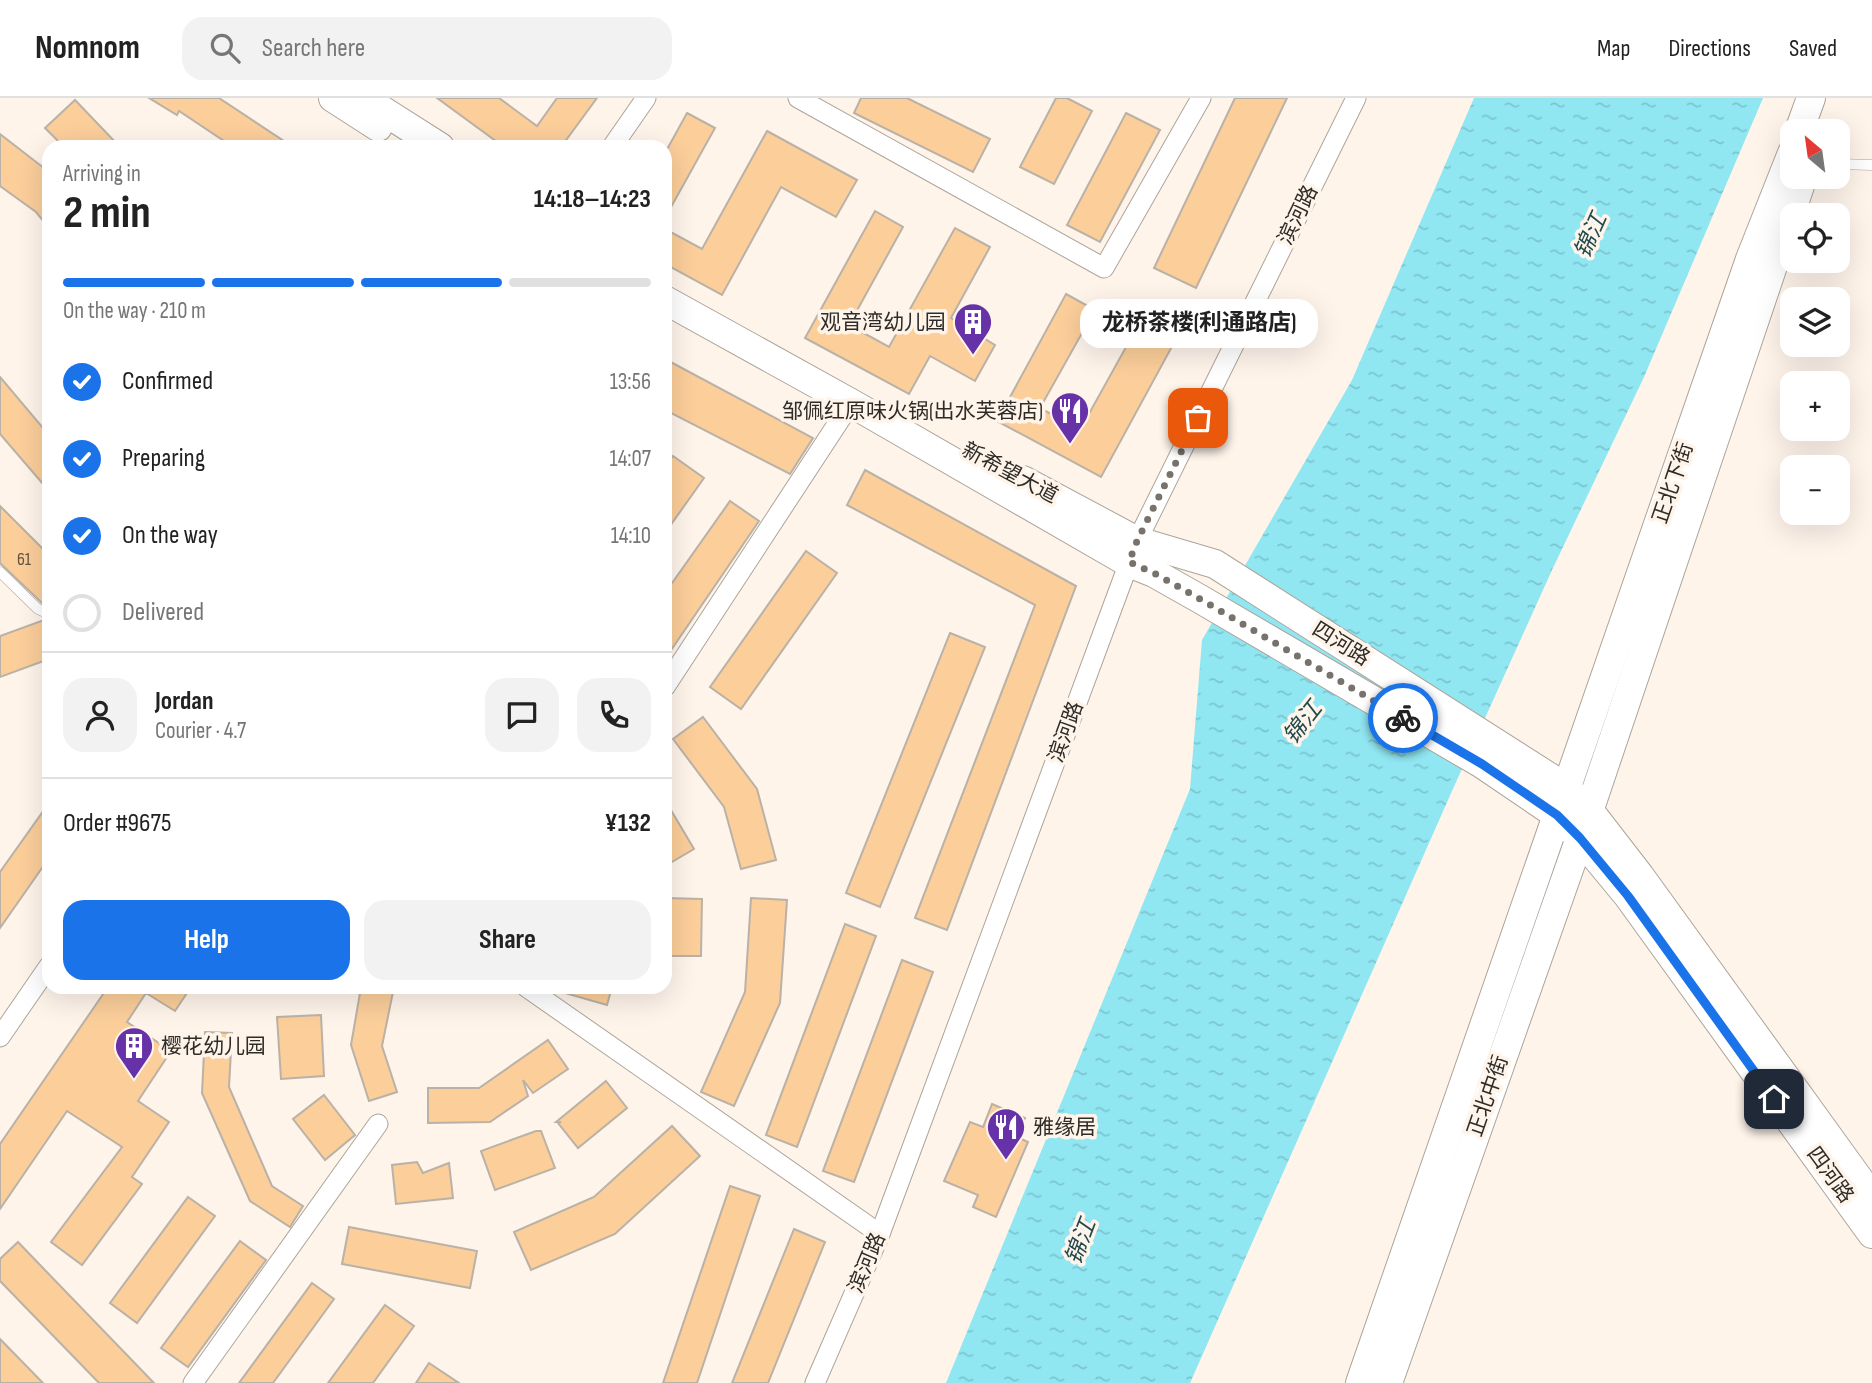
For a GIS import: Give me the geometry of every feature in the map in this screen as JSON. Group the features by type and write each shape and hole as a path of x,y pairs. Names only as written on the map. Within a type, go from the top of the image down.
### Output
{"street":[{"path":"333,98 399,140"},
{"path":"363,98 429,140"},
{"path":"617,140 646,98"},
{"path":"798,98 1104,268 1201,98"},
{"name":"滨河路","path":"815,1383 880,1234 1133,552 1356,98"},
{"path":"1803,119 1811,98"},
{"path":"1823,119 1831,98"},
{"name":"正北下街","path":"1557,815 1750,259 1780,183"},
{"name":"正北下街","path":"1589,810 1798,189"},
{"name":"新希望大道","path":"672,286 1133,552 1215,564"},
{"path":"672,304 851,403 1133,552"},
{"path":"672,676 851,403"},
{"name":"四河路","path":"1133,552 1154,573 1200,599 1491,755 1566,787 1589,810 1640,876 1872,1197"},
{"name":"四河路","path":"1215,564 1491,755 1580,838 1628,896 1872,1234"},
{"name":"正北中街","path":"1388,1383 1589,810"},
{"name":"正北中街","path":"1360,1383 1557,815"},
{"path":"0,1037 42,976"},
{"path":"536,994 880,1234"},
{"path":"193,1383 378,1124"}],"lane":[{"path":"1850,164 1872,165"},
{"path":"0,572 42,611"}],"water":[{"name":"锦江","path":"1474,98 1763,98 1644,377 1552,570 1452,791 1190,1383 946,1383 1190,789 1202,640 1352,380"}],"building":[{"path":"149,98 219,98 282,140 222,140 179,111 177,115"},
{"path":"437,98 499,98 537,126 557,98 597,98 566,140 494,140"},
{"path":"861,98 907,98 990,139 973,172 854,113"},
{"path":"1056,98 1067,98 1092,111 1054,184 1020,167"},
{"path":"1235,98 1287,98 1196,288 1154,268"},
{"path":"75,100 113,140 57,140 45,128"},
{"path":"687,113 715,128 672,205 672,140"},
{"path":"1126,113 1160,130 1100,242 1067,225"},
{"path":"767,131 857,180 836,217 781,187 722,295 672,268 672,233 702,249"},
{"path":"0,134 42,167 42,219 36,212 0,186"},
{"path":"875,211 903,227 849,325 889,347 955,228 990,247 951,318 995,345 975,381 930,356 909,394 805,338"},
{"path":"1066,294 1095,310 1040,408 1080,430 1146,311 1181,330 1101,477 997,421"},
{"path":"672,363 813,438 790,474 672,414"},
{"path":"0,377 42,427 42,483 0,434"},
{"path":"672,457 704,478 672,523"},
{"path":"865,470 1076,586 947,930 915,918 1035,605 847,505"},
{"path":"730,501 759,521 672,649 672,583"},
{"path":"0,506 42,548 42,603 0,563"},
{"path":"806,551 837,573 741,709 710,687"},
{"path":"42,621 42,662 0,677 0,636"},
{"path":"950,633 985,647 880,907 846,893"},
{"path":"703,717 757,789 776,860 741,869 724,807 673,739"},
{"path":"672,812 694,849 672,862"},
{"path":"42,813 42,868 0,928 0,872"},
{"path":"672,898 702,899 701,956 672,956"},
{"path":"751,898 787,900 780,1003 734,1106 701,1092 745,992"},
{"path":"845,924 876,936 797,1147 766,1135"},
{"path":"902,960 933,972 854,1182 823,1171"},
{"path":"103,994 145,994 127,1022 171,1051 138,1101 169,1122 132,1177 142,1184 82,1265 51,1242 122,1147 67,1111 0,1209 0,1144"},
{"path":"148,994 186,994 175,1011"},
{"path":"360,994 393,994 382,1046 397,1092 369,1101 351,1045"},
{"path":"568,994 610,994 607,1005"},
{"path":"321,1015 324,1076 281,1079 277,1017"},
{"path":"205,1032 232,1033 229,1087 272,1186 303,1206 290,1227 250,1201 202,1093"},
{"path":"548,1040 568,1069 533,1093 523,1080 528,1096 490,1122 428,1123 428,1088 479,1088"},
{"path":"606,1081 627,1108 578,1148 558,1123 561,1122 556,1122"},
{"path":"324,1095 355,1135 325,1160 293,1119"},
{"name":"雅缘居","path":"992,1104 1025,1118 1017,1137 1028,1142 996,1217 973,1207 978,1195 944,1181 970,1122 983,1127"},
{"path":"672,1126 700,1156 615,1234 531,1270 514,1232 594,1197"},
{"path":"541,1131 555,1168 495,1190 481,1151"},
{"path":"417,1162 423,1173 449,1163 453,1198 396,1204 392,1165"},
{"path":"730,1186 760,1196 697,1383 663,1383"},
{"path":"188,1197 215,1216 137,1323 110,1303"},
{"path":"349,1227 477,1251 470,1288 342,1264"},
{"path":"794,1229 825,1242 768,1383 732,1383"},
{"path":"240,1241 266,1260 188,1367 161,1348"},
{"path":"18,1242 154,1383 99,1383 0,1281 0,1259"},
{"path":"312,1283 334,1299 273,1383 239,1383"},
{"path":"385,1305 414,1326 373,1383 328,1383"},
{"path":"0,1339 43,1383 0,1383"},
{"path":"429,1363 459,1383 416,1383"}],"way so far":[{"path":"1198,418 1129,562 1200,599 1403,718"}],"place":[{"name":"观音湾幼儿园","path":"973,356"},
{"name":"龙桥茶楼(利通路店)","path":"1198,418"},
{"name":"邹佩红原味火锅(出水芙蓉店)","path":"1070,445"},
{"name":"樱花幼儿园","path":"134,1080"},
{"name":"雅缘居","path":"1006,1161"}],"route":[{"path":"1403,718 1482,764 1557,815 1580,838 1628,896 1774,1099"}]}
